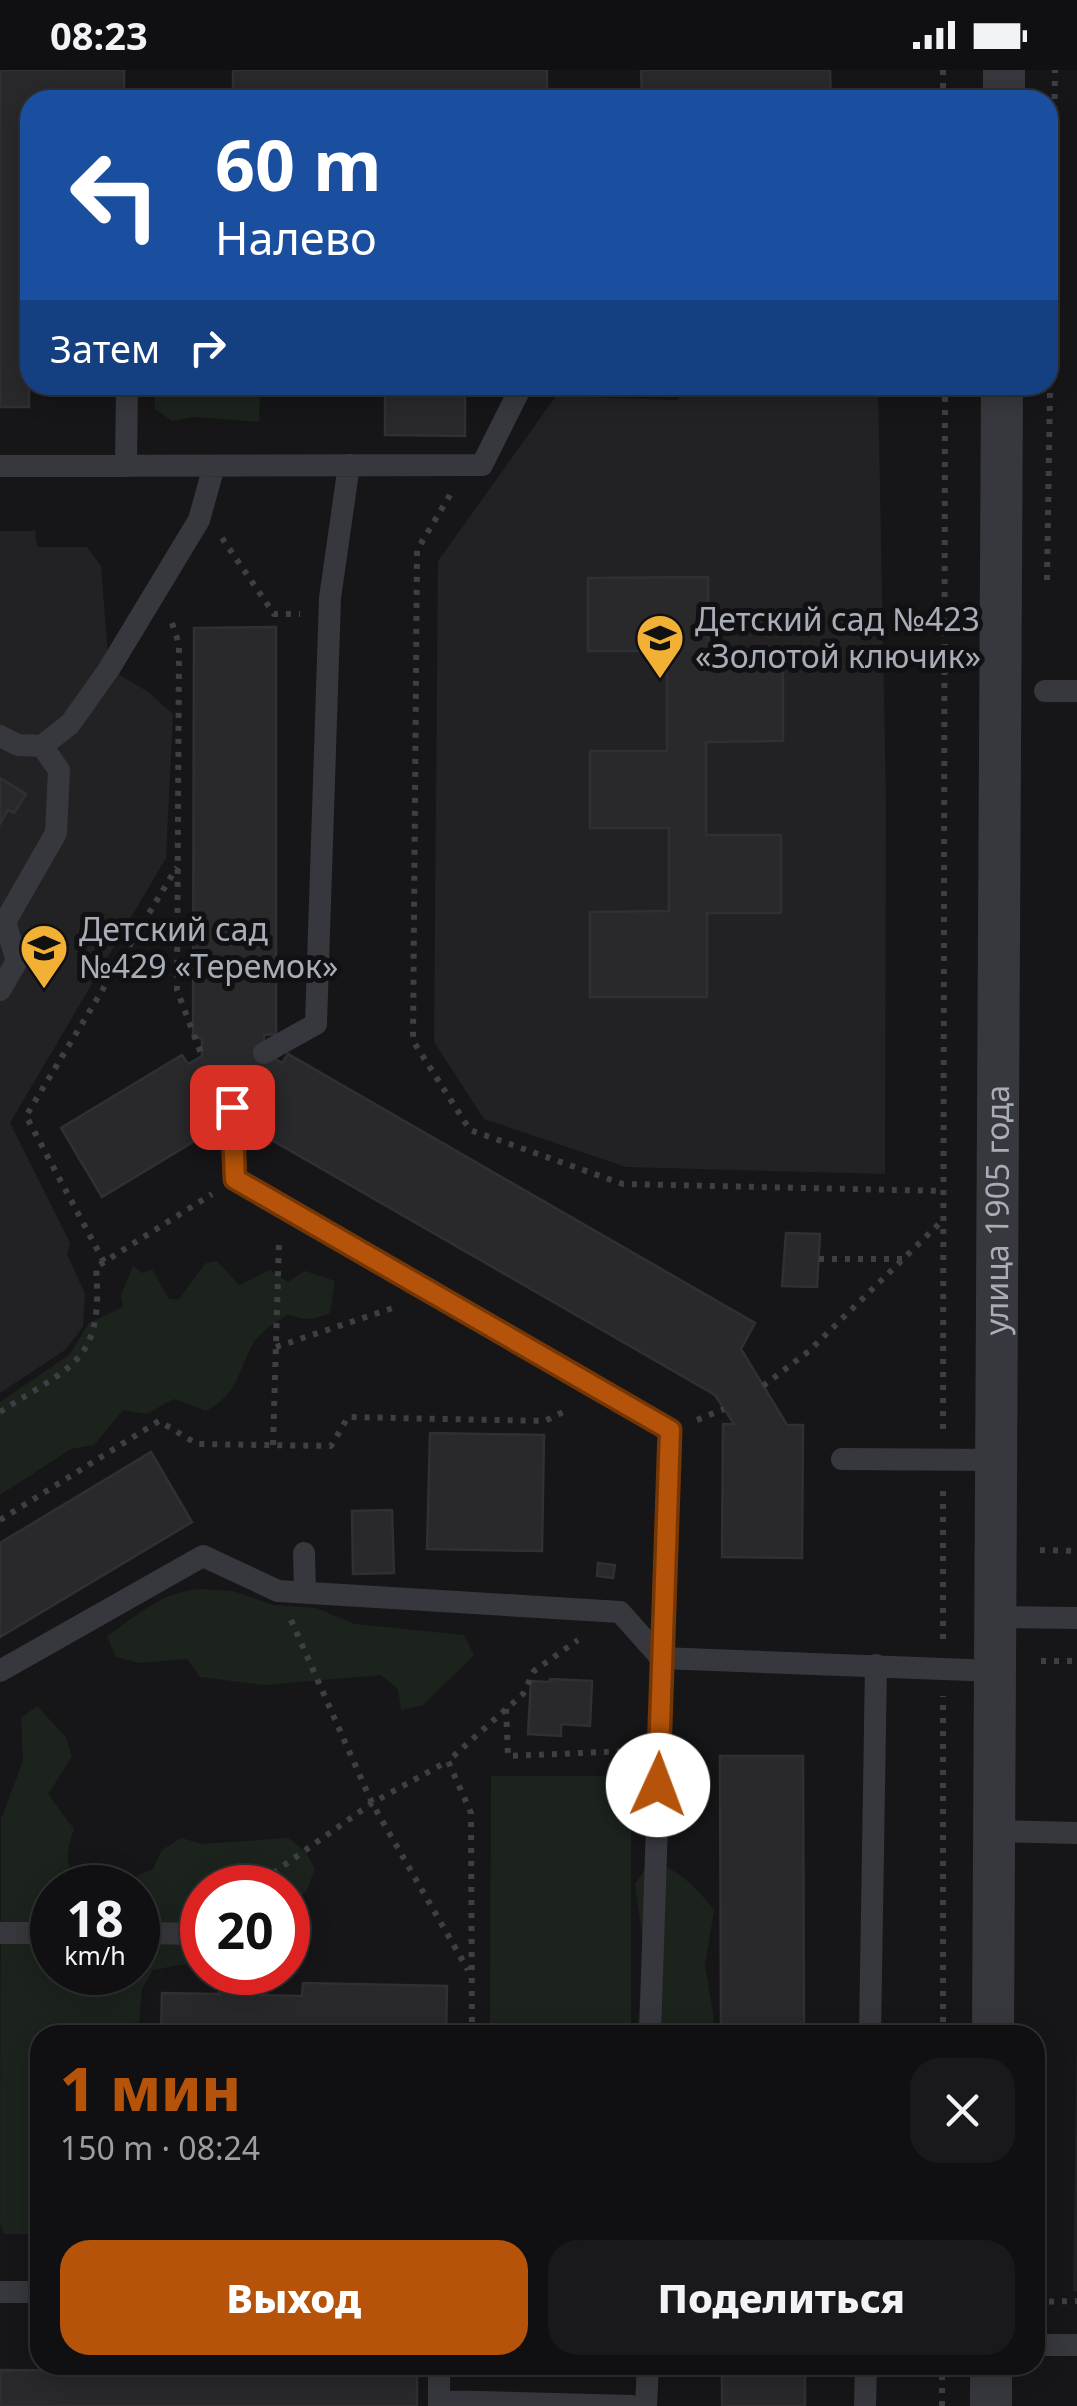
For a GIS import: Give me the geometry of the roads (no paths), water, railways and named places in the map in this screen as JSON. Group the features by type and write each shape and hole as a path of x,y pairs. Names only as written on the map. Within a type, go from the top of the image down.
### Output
{"street":[{"name":"улица 1905 года","path":"993,2025 1002,395"},
{"path":"991,2375 991,2406"}],"lane":[{"path":"126,466 127,395"},
{"path":"0,466 482,465 517,395"},
{"path":"264,1053 316,1024 329,615 350,465"},
{"path":"0,736 18,746 42,746 70,724 109,669 202,508 214,466"},
{"path":"1045,691 1077,690"},
{"path":"0,990 16,961 5,922 56,833 60,770 42,746"},
{"path":"232,1107 235,1179 670,1430 650,2025"},
{"path":"842,1459 996,1460"},
{"path":"304,1552 305,1592"},
{"path":"0,1671 202,1556 278,1591 620,1612 661,1658 995,1671"},
{"path":"995,1617 1077,1618"},
{"path":"870,2025 876,1665"},
{"path":"994,1831 1077,1832"},
{"path":"0,1933 30,1933"},
{"path":"0,2292 30,2292"},
{"path":"1045,2345 1077,2345"},
{"path":"439,2375 439,2404 631,2406"},
{"path":"646,2406 648,2375"},
{"path":"865,2406 866,2375"}],"place":[{"name":"Детский сад №423 «Золотой ключик»","path":"660,680"},
{"name":"Детский сад №429 «Теремок»","path":"44,990"}]}
